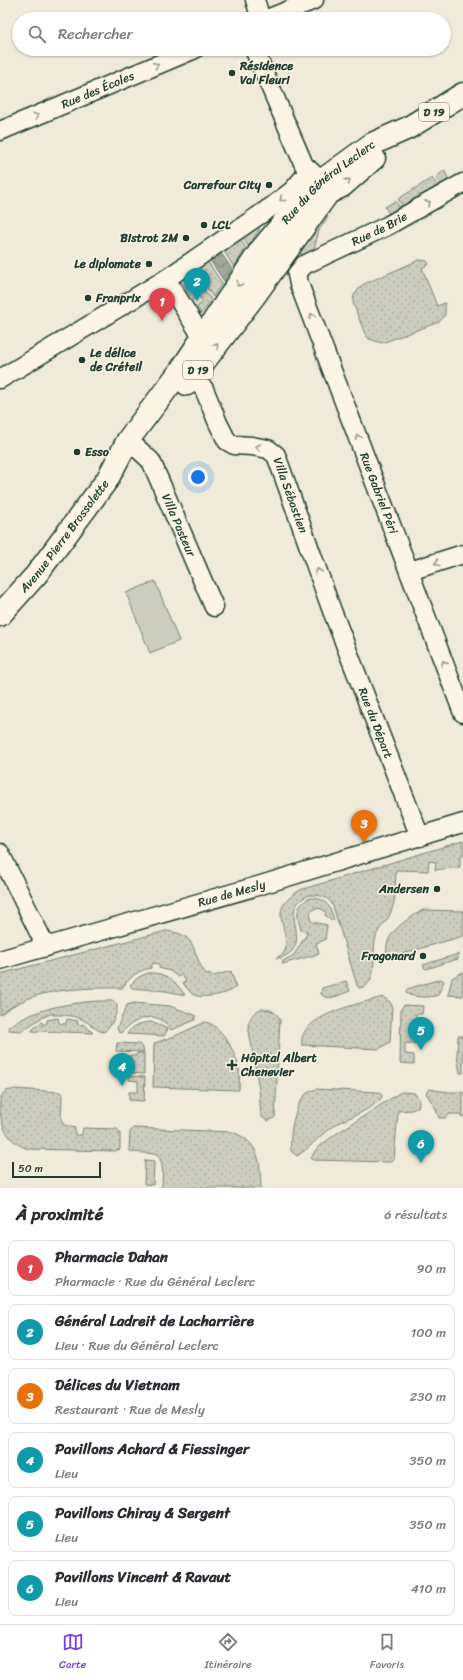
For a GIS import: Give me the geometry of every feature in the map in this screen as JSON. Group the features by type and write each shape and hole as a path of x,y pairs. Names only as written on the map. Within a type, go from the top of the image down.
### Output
{"main road":[{"name":"Rue du Général Leclerc","path":"260,252 289,216 320,182 372,144 408,128 463,94"},
{"name":"Rue du Général Leclerc","path":"279,263 320,182"},
{"name":"Avenue Pierre Brossolette","path":"112,473 128,440 181,370 260,252"},
{"name":"Avenue Pierre Brossolette","path":"0,615 36,575 112,473 137,448 279,263"}],"street":[{"path":"255,0 259,12"},
{"path":"284,12 314,0"},
{"name":"Rue des Écoles","path":"0,131 178,56"},
{"path":"257,56 304,165 320,182"},
{"name":"Rue du Général Leclerc","path":"0,379 166,278 271,207 293,190 320,182"},
{"name":"Rue de Brie","path":"297,274 304,265 387,226 463,183"},
{"path":"260,252 297,274"},
{"name":"Rue Gabriel Péri","path":"297,274 299,284 463,713"},
{"path":"166,278 202,337"},
{"name":"Villa Sébastien","path":"192,377 204,388 227,441 234,445 268,449 276,456 331,608"},
{"name":"Villa Pasteur","path":"137,448 150,461 214,607"},
{"path":"410,571 463,554"},
{"name":"Rue du Départ","path":"331,608 420,837"},
{"name":"Rue de Mesly","path":"0,960 198,904 463,823"},
{"path":"0,853 46,947"}],"shaded area":[{"path":"444,170 450,182 441,187 436,178"},
{"path":"432,178 439,188 403,208 398,199"},
{"path":"395,201 401,209 390,215 385,207"},
{"path":"325,213 328,217 319,230 314,250 304,256 294,250"},
{"path":"258,227 260,229 248,246 243,238"},
{"path":"240,239 246,248 234,267 224,251"},
{"path":"419,260 427,261 429,264 422,268 437,306 445,303 445,315 439,322 382,343 369,339 365,334 353,303 354,295 362,285"},
{"path":"208,262 222,283 213,297 195,270"},
{"path":"192,272 211,300 201,314 197,307 203,302 198,295 193,300 180,280"},
{"path":"155,581 179,641 150,653 126,593"},
{"path":"463,841 463,855 460,857 460,867 435,870 436,862 429,861 428,871 396,870 395,894 392,911 377,934 374,967 370,981 366,986 359,988 357,985 333,906 329,900 323,897 309,895 300,901 295,907 294,921 297,936 296,944 290,953 281,958 276,958 283,954 286,948 281,916 284,904 290,897 300,890"},
{"path":"309,898 319,899 326,903 331,910 334,920 325,915 326,913 322,909 315,908 311,912 310,918 312,922 327,925 325,940 316,943 319,954 282,964 283,961 294,955 308,932 301,930 298,920 298,912 301,905"},
{"path":"423,910 463,911 463,936 388,958 388,942 391,935 409,918"},
{"path":"166,931 177,933 189,940 206,974 214,976 231,971 236,987 229,992 216,995 194,995 183,983 186,981 181,975 178,977 170,971 159,968 159,964 153,963 151,968 142,970 122,988 74,989 42,994 13,1006 0,1015 0,974"},
{"path":"458,954 458,959 426,969 423,965"},
{"path":"463,972 463,996 448,995 452,978"},
{"path":"148,973 160,974 170,978 185,995 166,991 132,988 130,985 139,977"},
{"path":"441,979 444,981 438,995 422,997 409,995 406,993 407,989"},
{"path":"346,981 350,991 331,997 321,994 322,988"},
{"path":"383,997 390,1002 392,1006 390,1042 379,1049 302,1045 303,1035 310,1026 320,1018 347,1007"},
{"path":"97,1001 113,1001 117,1004 117,1012 114,1019 104,1032 74,1016 53,1015 53,1013 41,1018 22,1031 9,1030 8,1027 40,1011"},
{"path":"134,1003 170,1006 195,1015 196,1017 195,1020 171,1030 166,1023 160,1019 154,1017 140,1019 119,1033 117,1028 127,1005"},
{"path":"404,1005 423,1006 422,1014 416,1014 415,1044 405,1043 405,1054 414,1055 414,1064 400,1063 401,1009"},
{"path":"261,1009 272,1011 280,1019 275,1117 269,1121 261,1115 259,1089 248,1025 253,1015"},
{"path":"58,1018 59,1023 66,1024 67,1019 78,1021 77,1024 83,1024 93,1033 32,1031 42,1022 43,1025 47,1023 47,1020"},
{"path":"151,1022 168,1029 164,1036 127,1034 137,1025"},
{"path":"205,1022 217,1028 231,1047 239,1068 239,1090 153,1087 155,1043 175,1036"},
{"path":"458,1036 463,1036 463,1073 460,1073 457,1056"},
{"path":"117,1043 138,1044 142,1046 144,1052 116,1051"},
{"path":"137,1053 144,1053 144,1074 130,1073 130,1055 136,1056"},
{"path":"129,1076 145,1077 144,1101 129,1100 129,1092 138,1092 138,1081 129,1080"},
{"path":"15,1089 60,1092 62,1094 61,1119 64,1125 75,1128 75,1135 82,1135 83,1128 117,1129 120,1132 120,1149 115,1151 28,1149 21,1146 6,1132 0,1113 2,1095 6,1091"},
{"path":"316,1089 378,1092 381,1093 382,1097 367,1110 336,1124 297,1156 291,1151 293,1120 302,1098 307,1093"},
{"path":"429,1089 448,1092 463,1092 463,1117 457,1114 450,1114 445,1118 439,1118 435,1107 426,1093"},
{"path":"401,1092 414,1093 419,1100 419,1103 418,1107 412,1110 398,1111 394,1160 390,1162 313,1160 311,1158 317,1148 336,1134"},
{"path":"133,1128 232,1132 241,1136 248,1141 257,1154 260,1169 261,1188 162,1188 162,1166 160,1158 157,1154 132,1152 129,1150 130,1132"},
{"path":"145,1160 154,1161 153,1185 144,1184"}],"water":[{"path":"221,253 232,269 224,281 210,260"}],"place":[{"name":"Résidence Val Fleuri","path":"232,73"},
{"name":"Carrefour City","path":"269,185"},
{"name":"LCL","path":"204,225"},
{"name":"Bistrot 2M","path":"186,238"},
{"name":"Le diplomate","path":"149,264"},
{"name":"Franprix","path":"88,298"},
{"name":"Général Ladreit de Lacharrière","path":"197,301"},
{"name":"Pharmacie Dahan","path":"162,321"},
{"name":"Le délice de Créteil","path":"82,360"},
{"name":"Esso","path":"77,452"},
{"name":"Délices du Vietnam","path":"364,843"},
{"name":"Andersen","path":"437,889"},
{"name":"Fragonard","path":"423,956"},
{"name":"Pavillons Chiray & Sergent","path":"421,1050"},
{"name":"Hôpital Albert Chenevier","path":"232,1065"},
{"name":"Pavillons Achard & Fiessinger","path":"122,1086"},
{"name":"Pavillons Vincent & Ravaut","path":"421,1163"}]}
